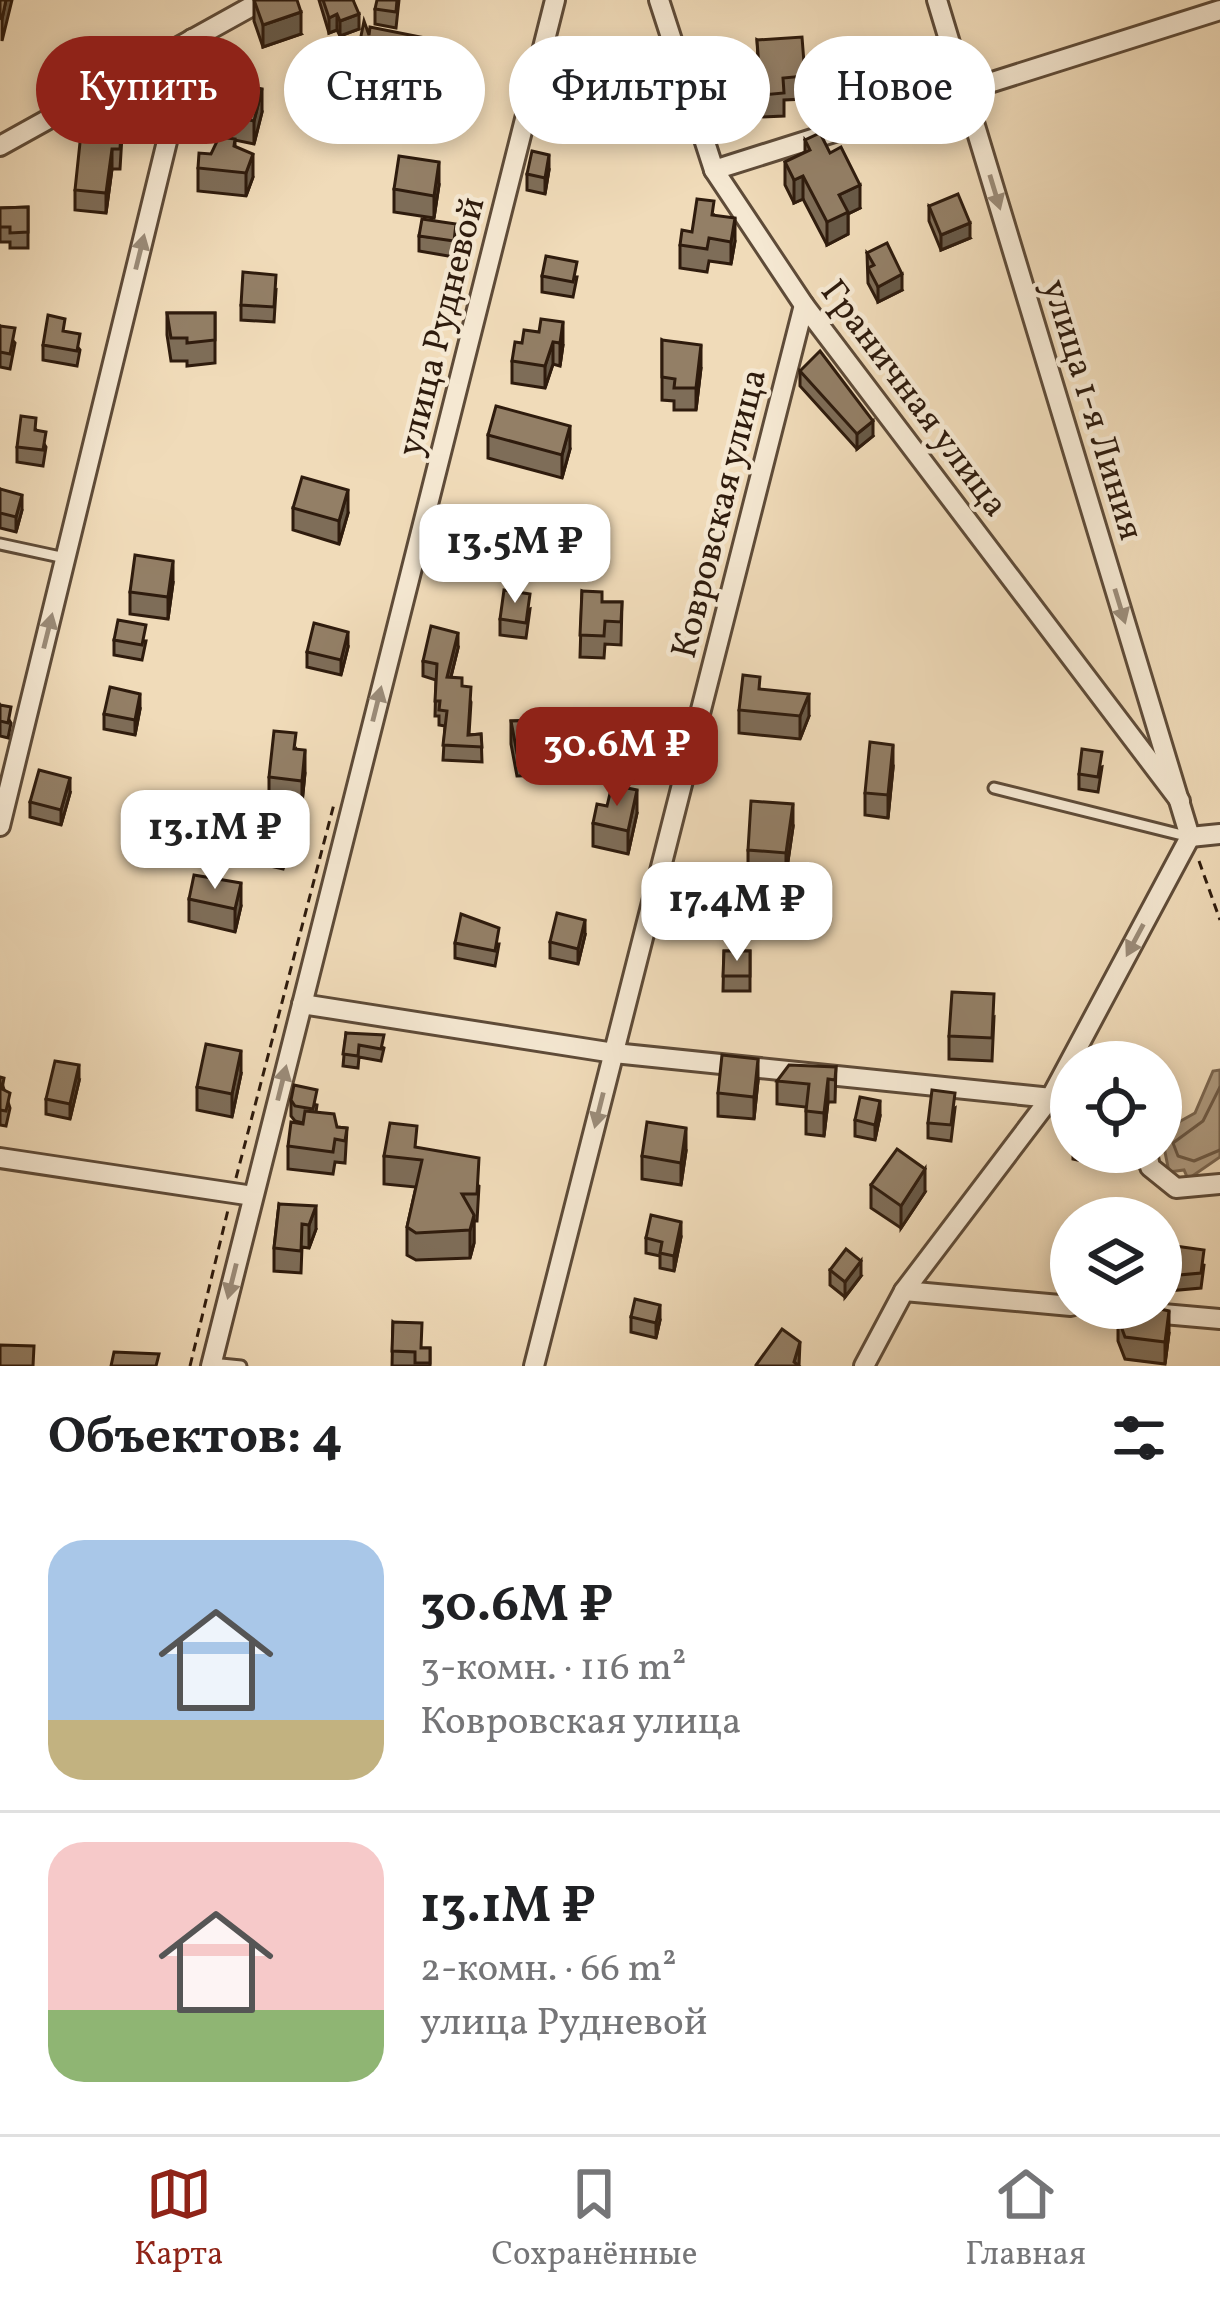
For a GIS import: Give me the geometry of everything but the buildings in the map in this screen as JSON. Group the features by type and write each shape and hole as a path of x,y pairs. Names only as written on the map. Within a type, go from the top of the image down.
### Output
{"street":[{"name":"улица Рудневой","path":"211,1365 555,0"},
{"name":"Граничная улица","path":"659,0 714,170 804,304 1180,801"},
{"name":"улица 1-я Линия","path":"937,0 948,36"},
{"path":"197,36 252,3"},
{"path":"995,78 1220,10"},
{"path":"0,146 36,126"},
{"path":"0,826 166,144"},
{"path":"714,170 794,144"},
{"name":"улица 1-я Линия","path":"980,144 1190,837"},
{"name":"Ковровская улица","path":"533,1366 804,304"},
{"path":"1090,1041 1190,837 1220,834"},
{"path":"302,1004 614,1052 1050,1098"},
{"path":"863,1366 904,1291 1050,1112"},
{"path":"0,1158 254,1196"},
{"path":"1157,1173 1176,1188 1220,1184"},
{"path":"904,1291 1050,1304"},
{"path":"1182,1316 1220,1319"}],"lane":[{"path":"0,544 65,558"},
{"path":"994,788 1190,837"},
{"path":"211,1365 241,1366"}],"path":[{"path":"1190,837 1220,920"},
{"path":"190,1366 232,1193"}],"water":[{"path":"1220,1070 1220,1157 1188,1179 1182,1170 1182,1120 1195,1113 1213,1071"}]}
